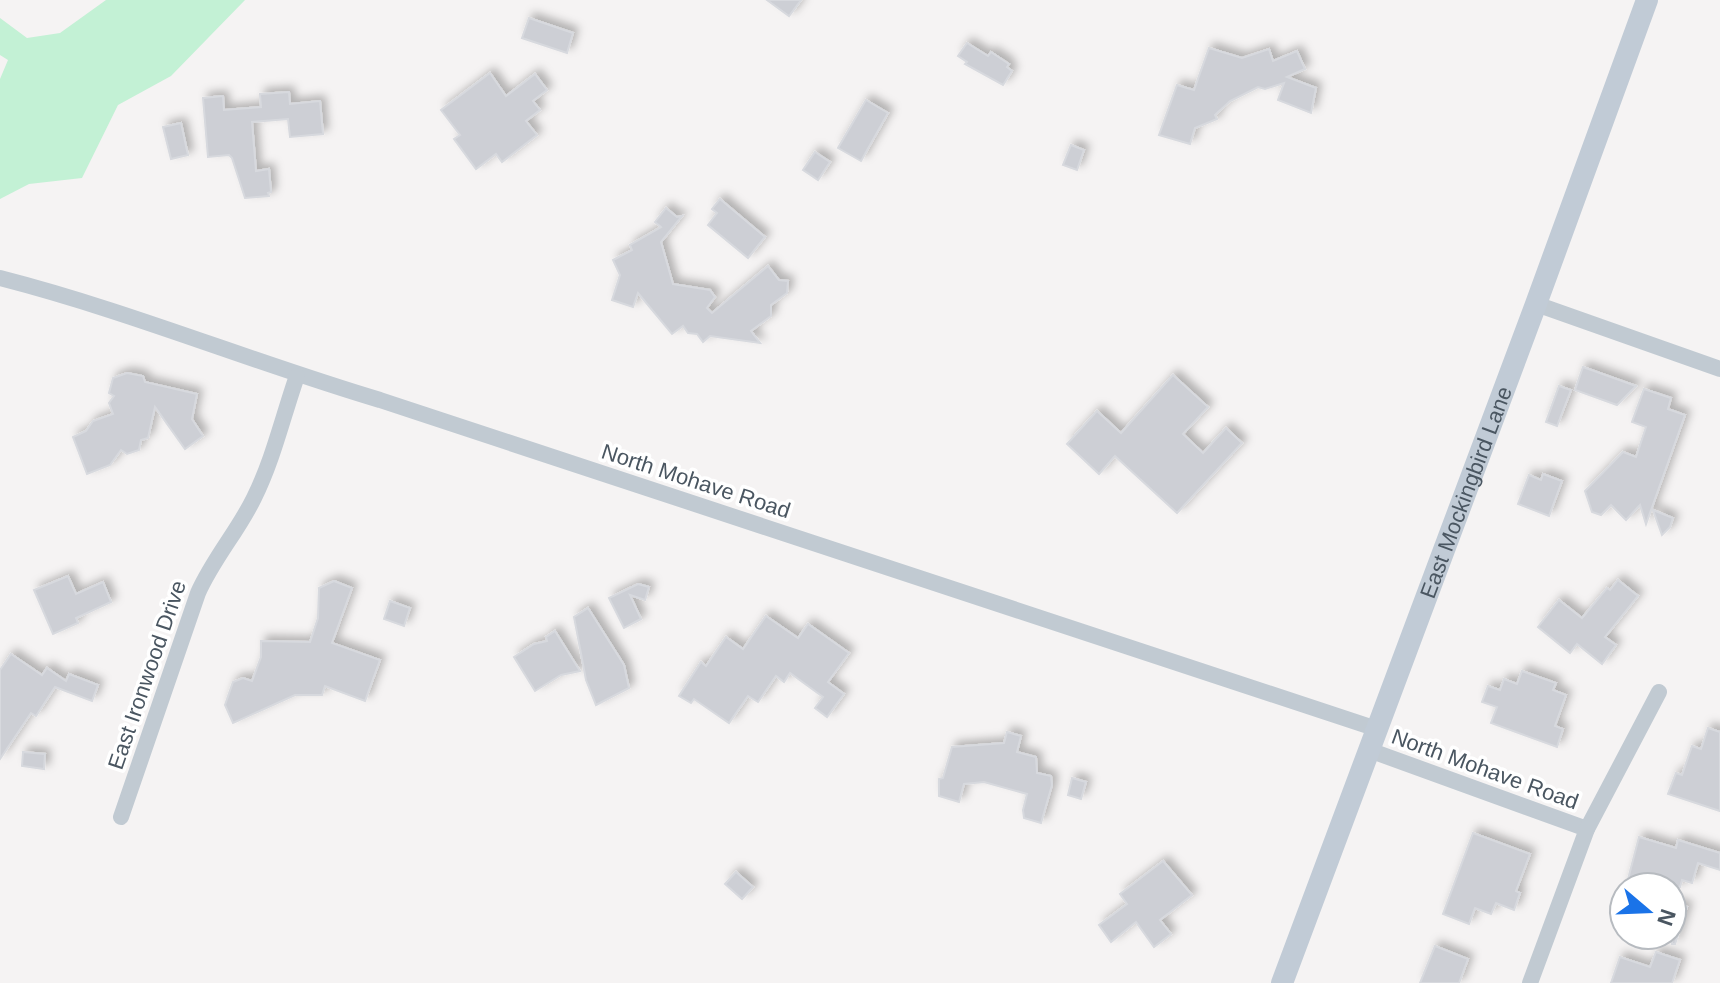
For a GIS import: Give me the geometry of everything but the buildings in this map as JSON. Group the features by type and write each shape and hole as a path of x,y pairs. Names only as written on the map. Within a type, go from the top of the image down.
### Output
{"street":[{"name":"East Mockingbird Lane","path":"1282,983 1647,0"},
{"name":"North Mohave Road","path":"0,278 297,376 380,400 1373,740 1587,829"},
{"path":"1536,304 1720,369"},
{"name":"East Ironwood Drive","path":"121,817 198,593 210,567 256,495 297,376"},
{"path":"1530,983 1587,829 1659,692"}],"green space":[{"path":"106,0 245,0 171,76 118,105 82,178 29,184 0,199 0,79 8,60 0,55 0,18 27,38 60,33"}]}
